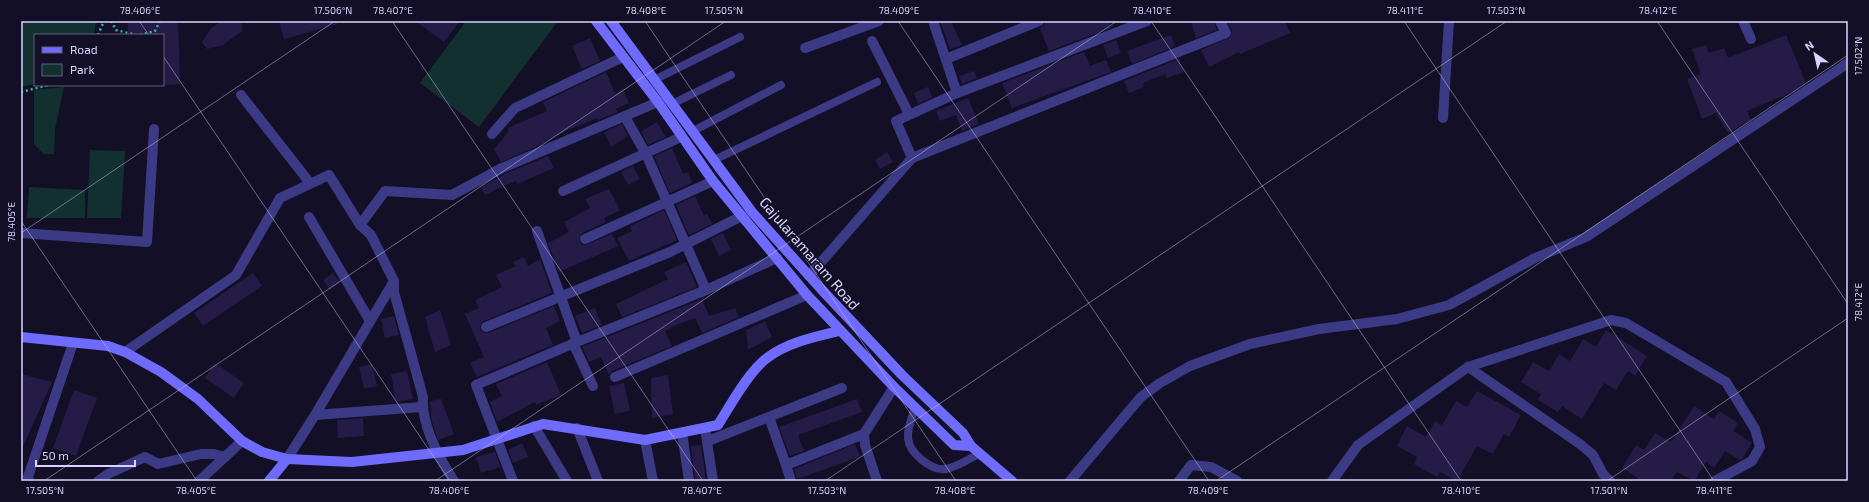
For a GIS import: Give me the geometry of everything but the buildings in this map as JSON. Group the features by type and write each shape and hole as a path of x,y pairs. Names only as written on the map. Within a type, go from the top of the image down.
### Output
{"main road":[{"path":"596,21 658,102 681,137 714,181 807,295 894,387 954,445 971,446"},
{"name":"Gajularamaram Road","path":"614,22 654,80 752,212 809,276 902,375 964,434 971,446 979,454 1012,481"},
{"path":"21,337 108,346 126,352 161,372 192,395 242,441 262,452 286,458 352,462 463,450 497,437 542,424 577,428 645,440 718,425 749,378 766,358 784,347 839,330"},
{"path":"269,481 286,458"}],"street":[{"path":"805,48 879,21"},
{"path":"933,21 957,93"},
{"path":"946,59 1040,21"},
{"path":"912,158 896,121 957,93 1147,21"},
{"path":"809,276 912,158 1226,33 1220,21"},
{"path":"1443,118 1449,21"},
{"path":"1743,21 1751,39"},
{"path":"872,41 909,114"},
{"path":"492,134 516,108 623,57"},
{"path":"1070,481 1141,397 1166,379 1190,366 1250,344 1319,329 1398,319 1449,305 1535,258 1586,236 1848,63"},
{"path":"241,95 310,183"},
{"path":"360,225 386,191 452,194 502,168 625,118 658,102"},
{"path":"625,118 646,154 668,200 706,290"},
{"path":"21,233 147,242 154,129"},
{"path":"564,191 681,137"},
{"path":"126,352 236,275 280,198 329,175 360,225 370,235 394,281 394,292 423,397 422,407 436,453 454,481"},
{"path":"585,239 668,200 714,181"},
{"path":"486,328 687,244 742,216"},
{"path":"309,217 370,321"},
{"path":"537,231 575,342 593,386"},
{"path":"513,481 476,385 575,342 706,290 777,258"},
{"path":"286,458 315,415 394,281"},
{"path":"614,377 807,295"},
{"path":"1332,481 1358,445 1468,367 1611,320 1626,324 1726,382 1755,429 1760,447 1752,461 1715,481"},
{"path":"29,481 28,477 73,343"},
{"path":"1468,367 1580,444 1593,455 1603,474 1610,481"},
{"path":"786,465 864,434 894,387"},
{"path":"708,441 842,388"},
{"path":"315,415 422,407"},
{"path":"769,417 791,481"},
{"path":"534,426 567,481"},
{"path":"577,428 598,481"},
{"path":"705,428 713,481"},
{"path":"682,432 689,481"},
{"path":"864,434 865,445 877,481"},
{"path":"645,440 653,481"},
{"path":"199,481 242,441"},
{"path":"98,481 108,474 144,457 158,464 168,463 196,454 214,454 225,457"},
{"path":"1178,481 1191,465 1211,467 1237,481"}],"lane":[{"path":"654,80 740,37"},
{"path":"672,104 731,75"},
{"path":"714,160 877,82"},
{"path":"693,131 781,85"},
{"path":"915,408 908,439 912,448 931,466 945,469 979,454"}],"path":[{"path":"98,34 104,21"},
{"path":"111,21 116,30 132,34"},
{"path":"144,34 155,31 160,21"},
{"path":"21,92 45,86"}],"green space":[{"path":"21,21 96,21 94,34 34,34 34,84 21,87"},
{"path":"466,21 558,21 479,127 420,83"},
{"path":"64,87 55,129 54,154 44,154 34,144 34,90"},
{"path":"90,150 125,151 121,218 87,218"},
{"path":"29,187 85,190 85,218 27,218"}]}
